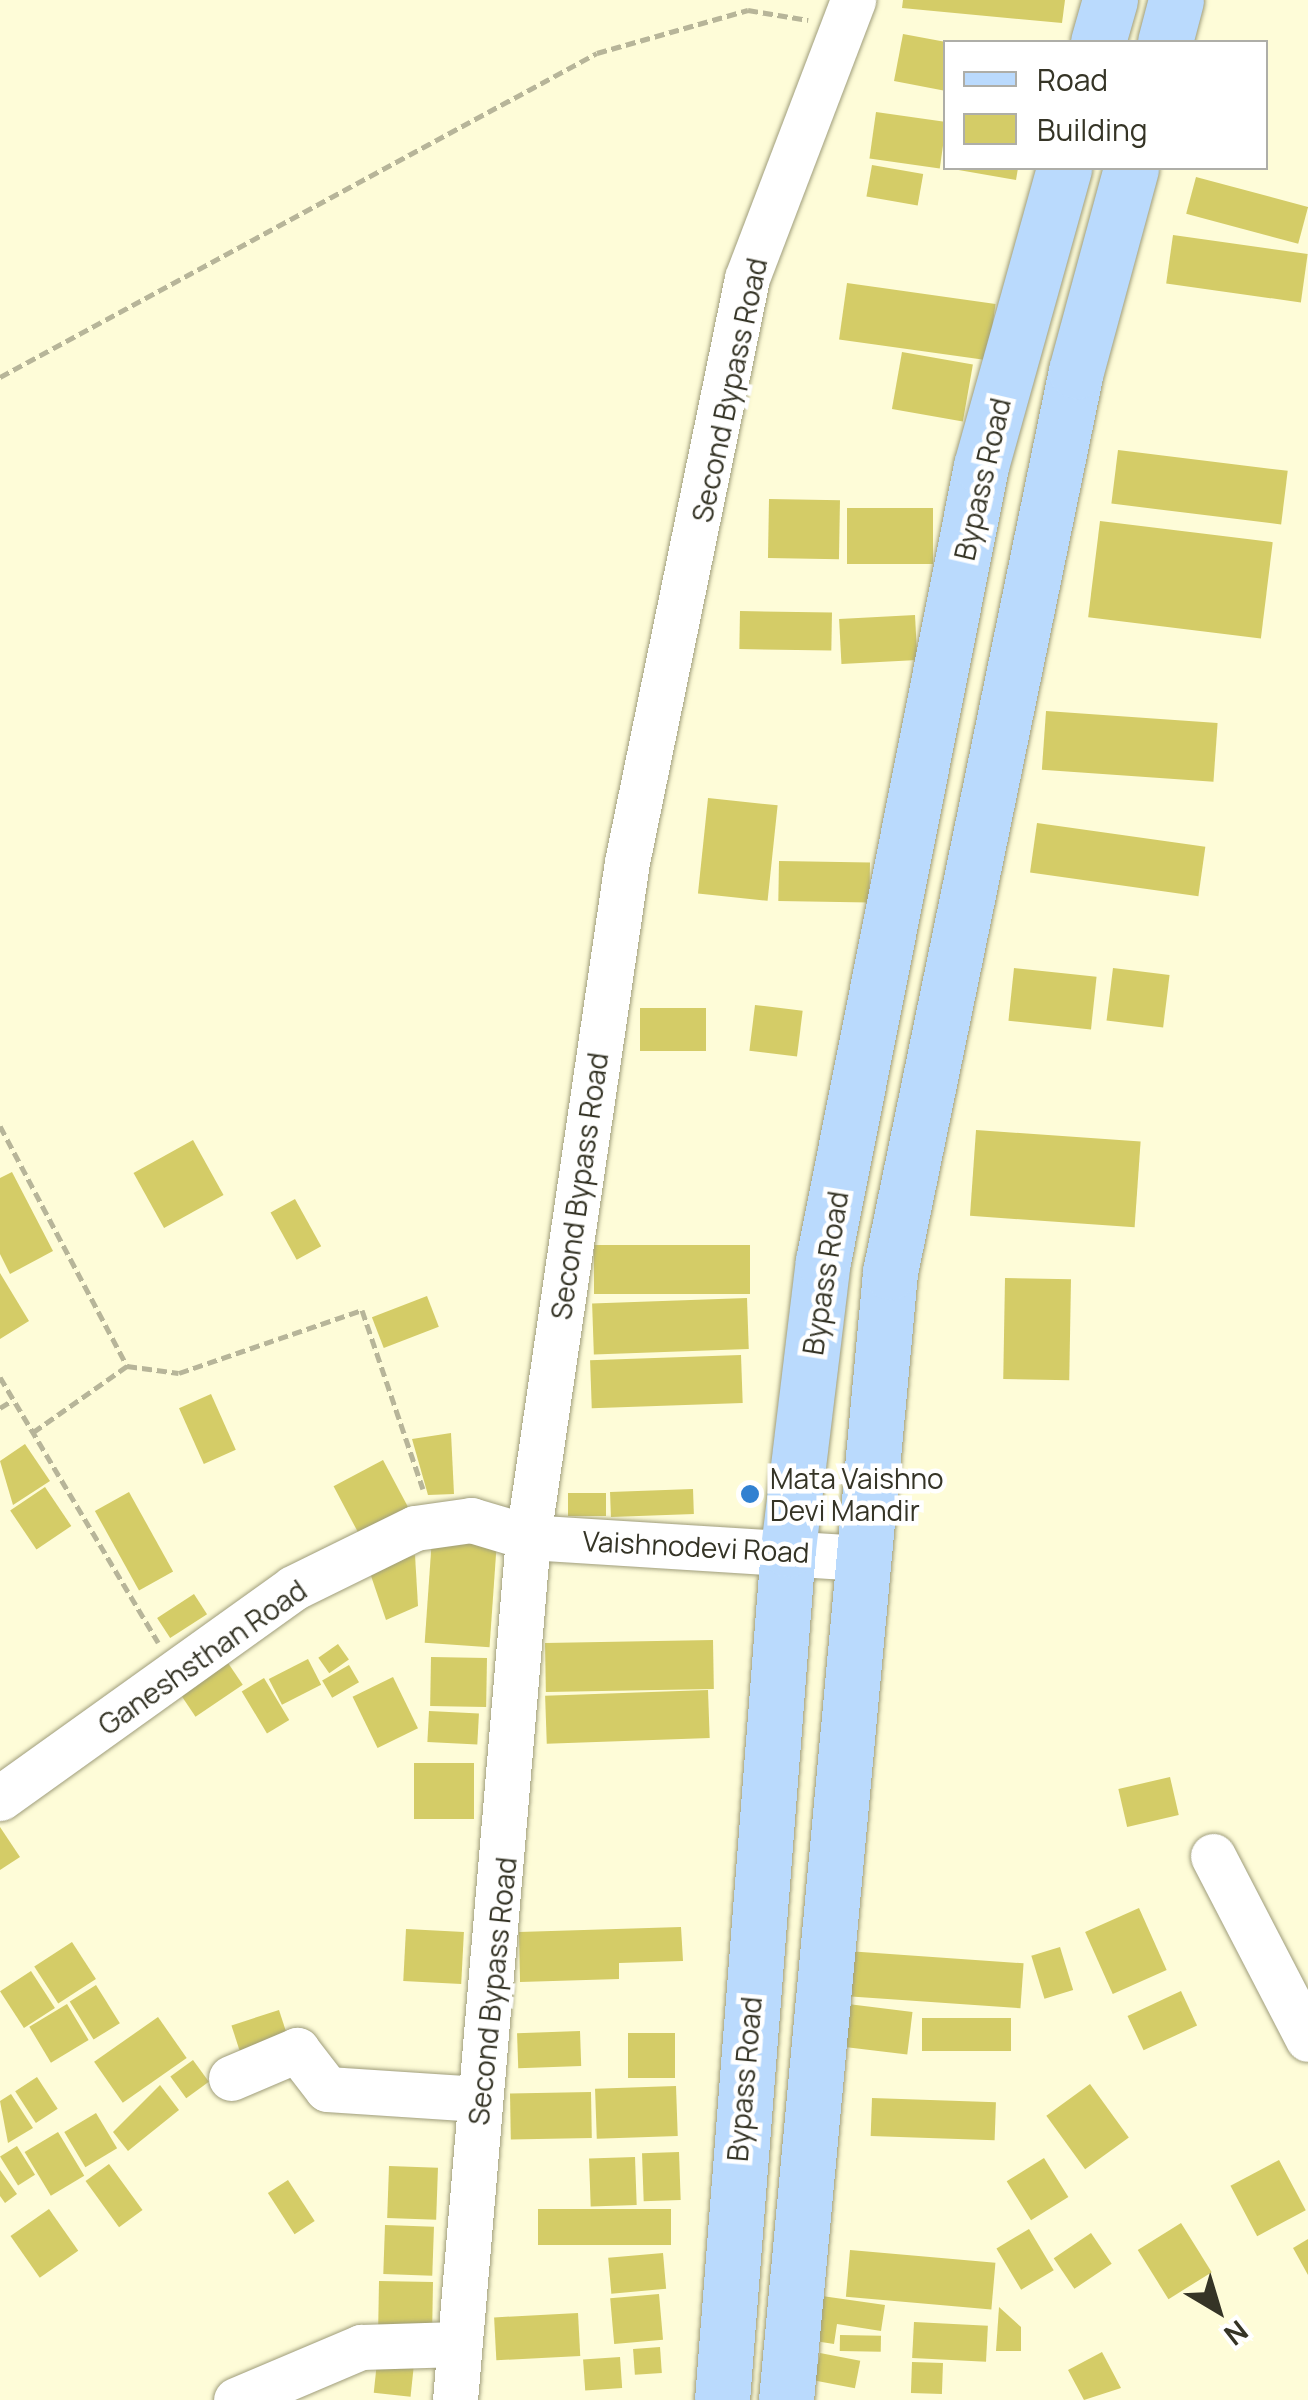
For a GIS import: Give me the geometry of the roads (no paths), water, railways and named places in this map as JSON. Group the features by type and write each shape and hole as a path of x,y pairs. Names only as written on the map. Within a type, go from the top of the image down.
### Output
{"main road":[{"path":"1099,40 1110,0"},
{"path":"1166,40 1176,0"},
{"name":"Bypass Road","path":"722,2400 788,1549 823,1262 981,466 1063,170"},
{"path":"786,2400 890,1272 1056,475 1131,170"},
{"path":"981,466 1056,475"},
{"path":"823,1262 890,1272"}],"street":[{"name":"Second Bypass Road","path":"455,2400 479,2099 509,1836 528,1537 628,862 747,278 849,13"},
{"name":"Ganeshsthan Road","path":"0,1798 293,1588 435,1525 471,1520 528,1537"},
{"name":"Vaishnodevi Road","path":"528,1537 788,1549 862,1558"},
{"path":"1214,1856 1308,2039"},
{"path":"231,2078 297,2050 327,2088 479,2099"},
{"path":"236,2400 361,2347 458,2344"}],"place":[{"name":"Mata Vaishno Devi Mandir","path":"750,1494"}]}
